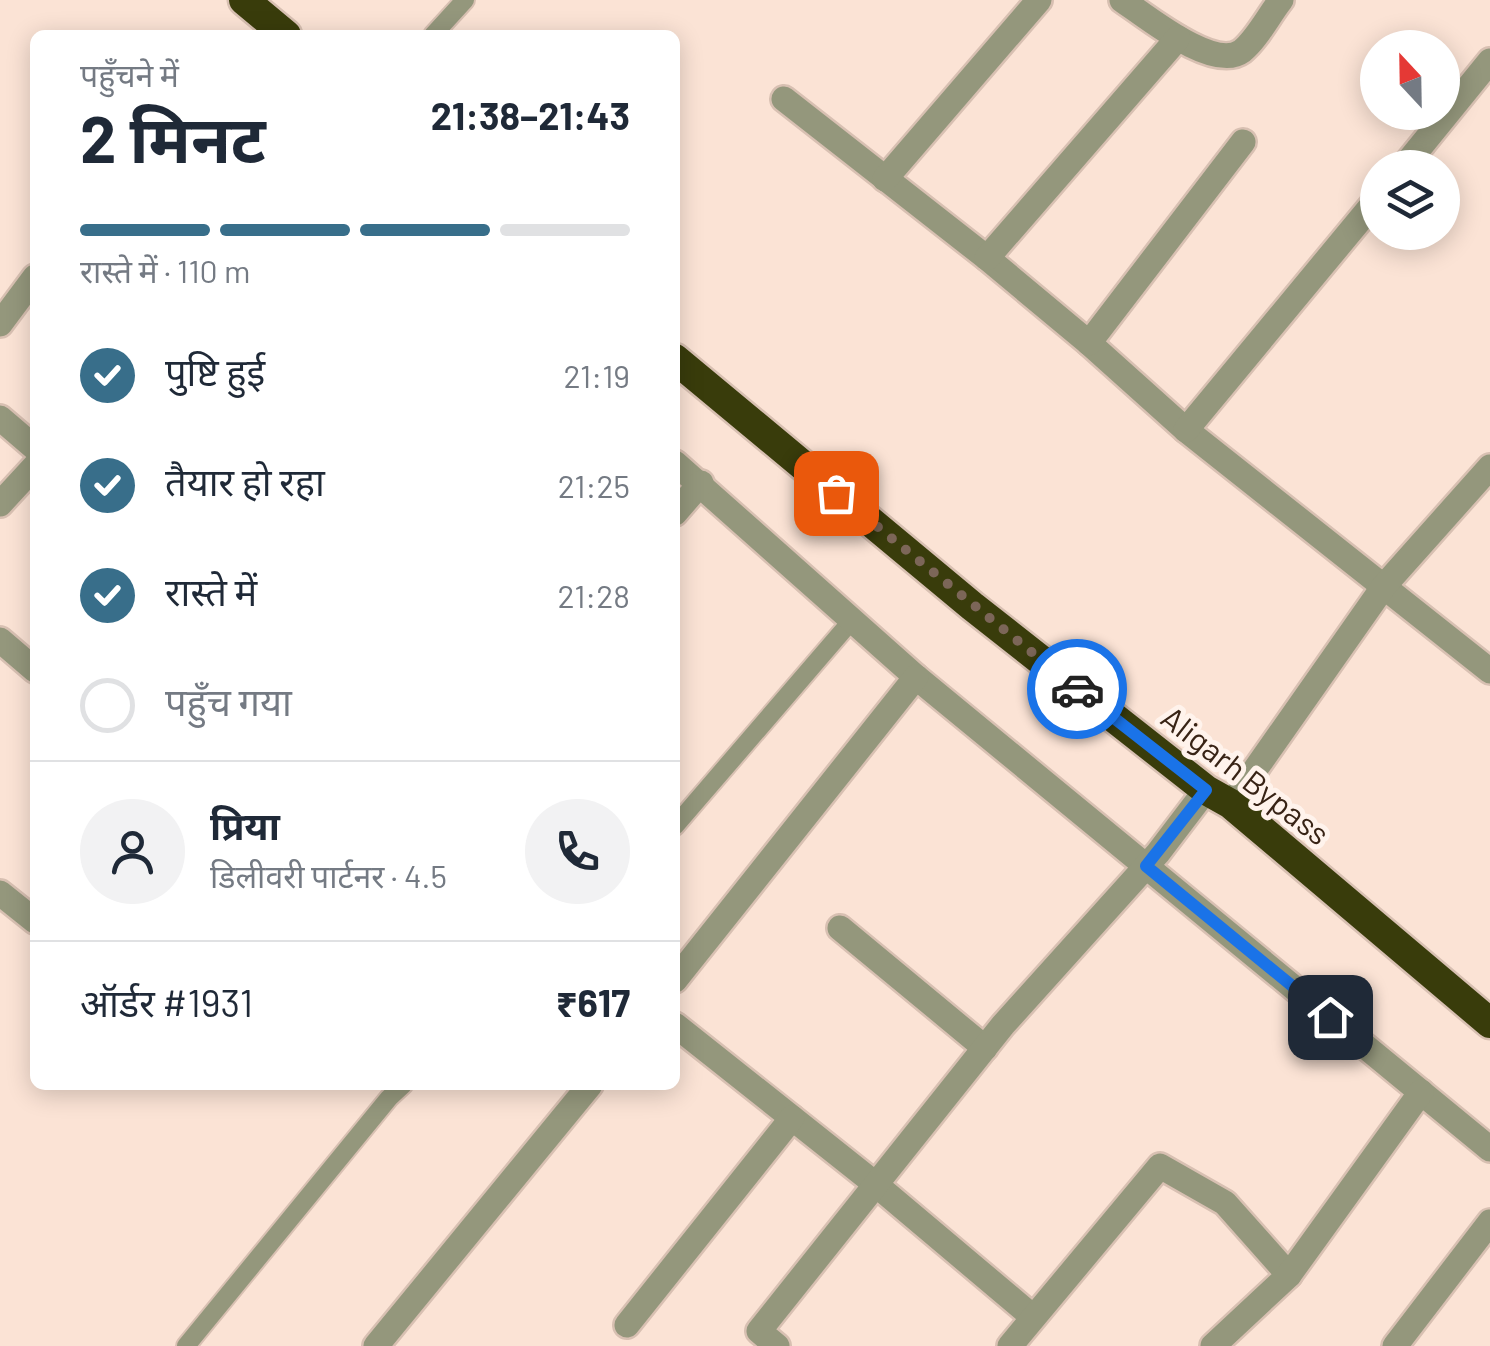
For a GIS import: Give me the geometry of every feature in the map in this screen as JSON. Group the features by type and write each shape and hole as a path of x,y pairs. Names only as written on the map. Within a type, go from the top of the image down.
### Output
{"highway":[{"path":"244,0 280,30"},
{"name":"Aligarh Bypass","path":"680,363 1209,802 1490,1023"}],"street":[{"path":"885,179 1039,0"},
{"path":"1122,0 1178,38 1212,54 1229,57 1243,50 1281,0"},
{"path":"988,258 1178,38"},
{"path":"1417,150 1490,61"},
{"path":"784,99 988,258 1186,430 1490,670"},
{"path":"1089,343 1243,142"},
{"path":"1186,430 1360,220"},
{"path":"0,324 30,284"},
{"path":"0,418 30,444"},
{"path":"680,467 916,676 1152,859 1490,1150"},
{"path":"777,1346 759,1331 874,1183 985,1048 1152,859 1209,802 1384,586 1490,467"},
{"path":"0,504 30,471"},
{"path":"680,508 701,483"},
{"path":"0,640 30,666"},
{"path":"680,974 916,676"},
{"path":"0,893 30,917"},
{"path":"840,928 985,1048"},
{"path":"680,1029 874,1183 1032,1317"},
{"path":"376,1346 586,1090"},
{"path":"1213,1346 1289,1274 1421,1092"},
{"path":"627,1325 792,1118"},
{"path":"1010,1346 1160,1166 1225,1203 1289,1274"},
{"path":"1395,1346 1490,1222"}],"lane":[{"path":"438,30 465,0"},
{"path":"680,820 852,619"},
{"path":"186,1346 398,1090"}],"way so far":[{"path":"836,493 1077,689"}],"route":[{"path":"1077,689 1206,790 1146,866 1330,1017"}]}
